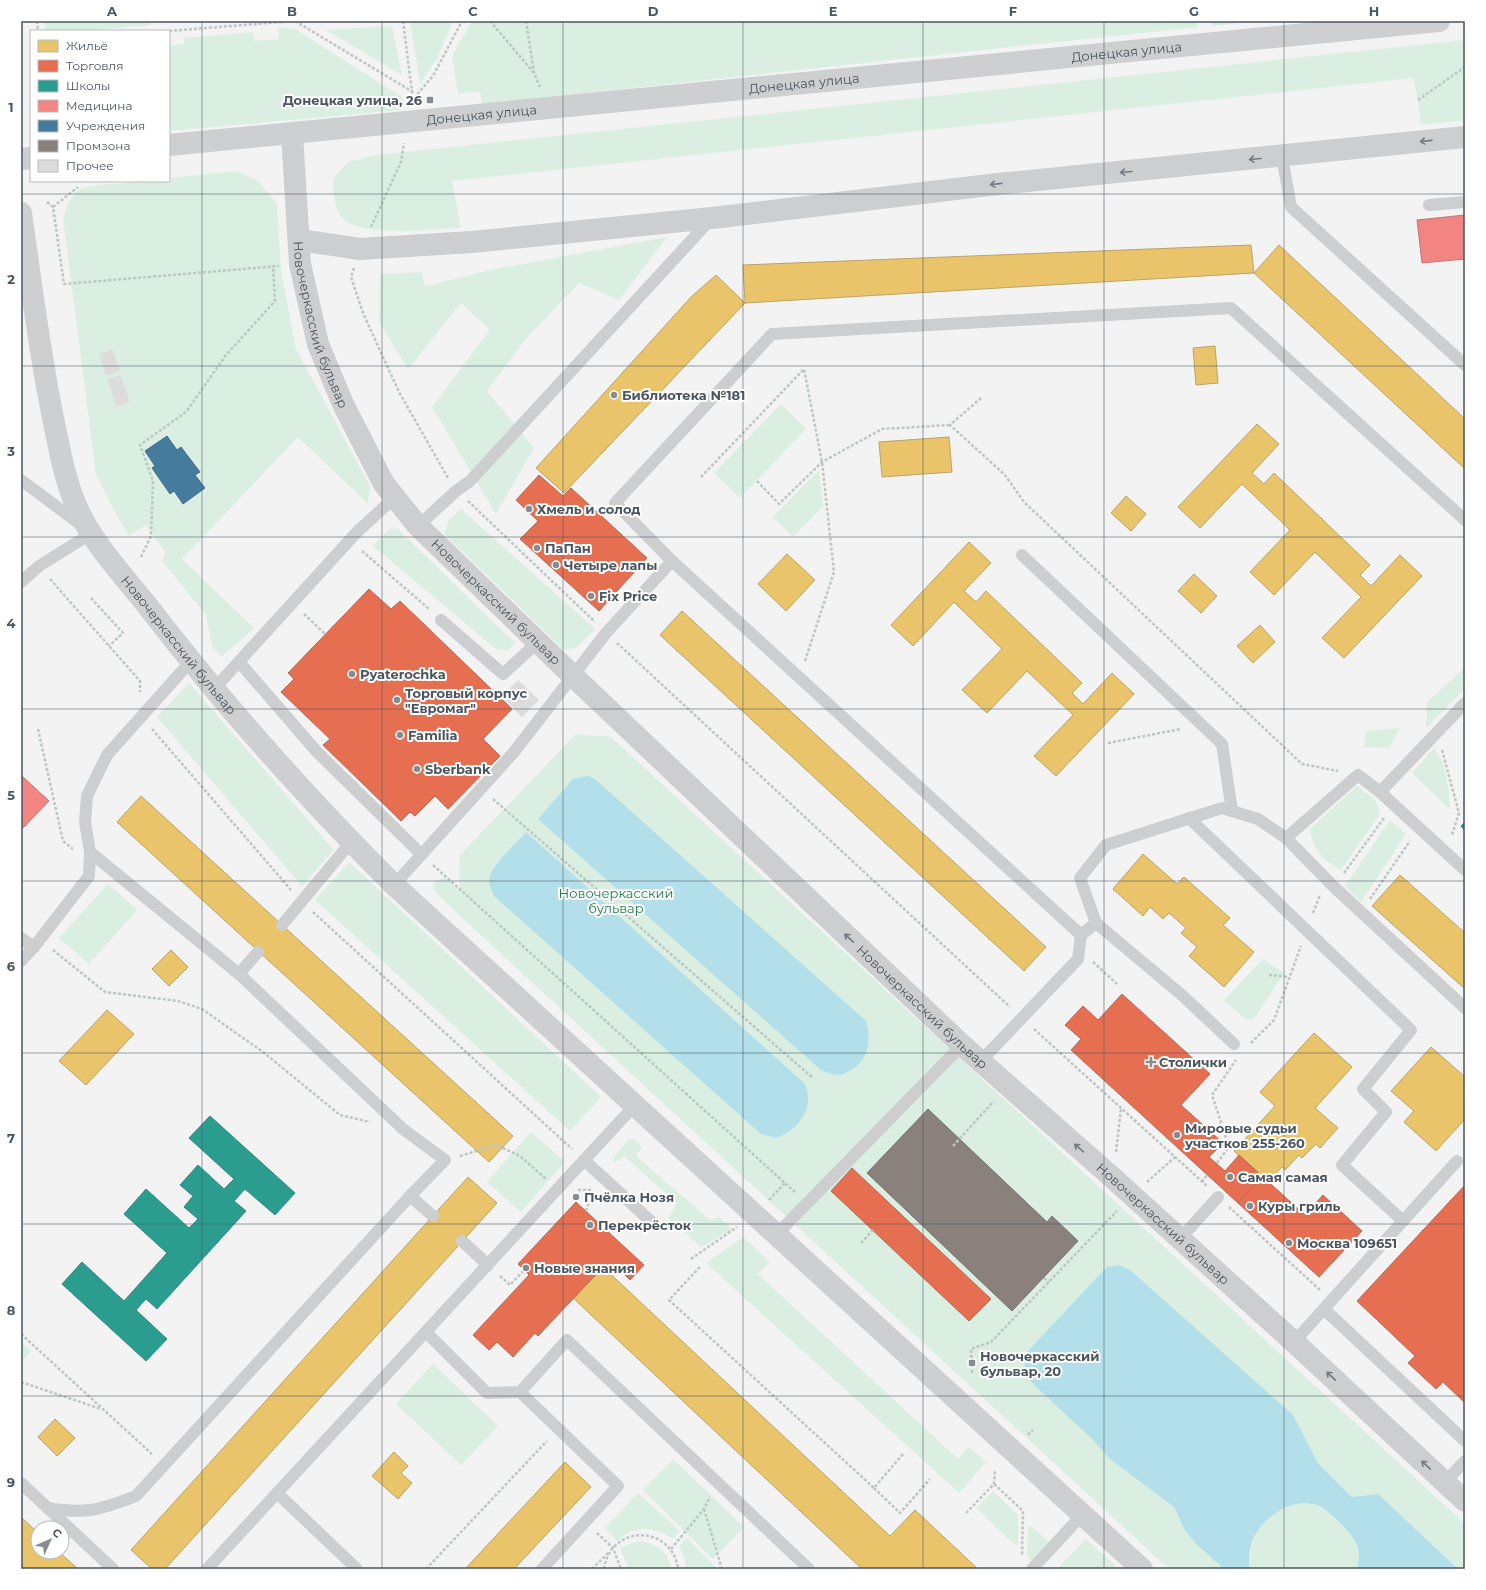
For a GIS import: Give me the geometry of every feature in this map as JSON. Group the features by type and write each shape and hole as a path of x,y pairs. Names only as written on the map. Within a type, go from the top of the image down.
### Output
{"street":[{"name":"Донецкая улица","path":"170,145 1439,21"},
{"name":"Новочеркасский бульвар","path":"292,134 300,264 318,344 343,404 384,484 418,526 573,676 962,1045 1180,1238 1465,1501"},
{"path":"299,240 360,249 472,242 712,218 998,184 1282,157 1465,137"},
{"name":"Новочеркасский бульвар","path":"21,213 25,269 47,387 65,477 76,505 92,532 121,573 214,689 352,842 394,885 1142,1569"}],"lane":[{"path":"1282,157 1291,207 1465,365"},
{"path":"1429,205 1465,202"},
{"path":"418,526 456,491 470,481 712,218"},
{"path":"1081,935 672,561 614,503 772,334 1231,308 1465,520"},
{"path":"21,480 92,532 39,566 21,582"},
{"path":"214,689 349,540 394,498"},
{"path":"1022,555 1222,744 1232,811"},
{"path":"394,885 514,752 606,633 672,561"},
{"path":"441,620 503,674 538,642"},
{"path":"21,961 37,943 89,876 89,857 85,822 87,796 107,755 191,661"},
{"path":"240,662 317,752 421,854"},
{"path":"1380,792 1465,703"},
{"path":"1286,838 1358,774 1380,792 1465,870"},
{"path":"1234,1044 1183,996 1096,923 1080,878 1106,845 1222,808 1258,819 1286,838 1330,883 1465,1008"},
{"path":"1189,818 1411,1030 1363,1089 1386,1112 1342,1165 1403,1221"},
{"path":"282,925 352,842"},
{"path":"48,1508 71,1512 93,1511 136,1496 410,1196 445,1160 402,1129 239,974 89,857"},
{"path":"981,1062 1021,1017 1078,959 1081,935 1096,923"},
{"path":"21,938 37,943"},
{"path":"239,974 258,952"},
{"path":"776,1235 962,1045"},
{"path":"207,1569 635,1105"},
{"path":"584,1160 656,1226"},
{"path":"1294,1342 1457,1161"},
{"path":"410,1196 433,1216"},
{"path":"1180,1238 1218,1197"},
{"path":"462,1242 488,1265"},
{"path":"1328,1304 1465,1441"},
{"path":"426,1332 487,1393 520,1392 618,1486 542,1569"},
{"path":"520,1392 567,1340 809,1569"},
{"path":"1445,1482 1465,1461"},
{"path":"21,1483 113,1569"},
{"path":"278,1493 357,1569"},
{"path":"1032,1569 1082,1515"}],"path":[{"path":"170,31 294,21 413,92"},
{"path":"403,21 414,98"},
{"path":"462,21 433,76 414,98 407,113 408,122 401,162 360,249 351,277 363,313 399,392 456,491 606,633 1021,1017 1175,1156 1328,1304"},
{"path":"490,21 534,73"},
{"path":"526,21 534,73 547,109"},
{"path":"1418,100 1465,67"},
{"path":"53,207 78,187"},
{"path":"47,202 53,207 64,284 300,264"},
{"path":"141,557 151,536 153,481 140,445 186,412 226,355 275,301 273,266"},
{"path":"701,477 804,369 822,462 834,572 800,677"},
{"path":"757,481 779,504 822,462 882,429 950,425 982,398"},
{"path":"950,425 1005,475 1024,502 1302,764 1358,774"},
{"path":"349,540 441,620"},
{"path":"39,566 140,681 141,716 301,902 584,1160"},
{"path":"91,598 123,633 109,646"},
{"path":"292,603 325,634"},
{"path":"1108,743 1201,725"},
{"path":"38,729 63,841 89,857"},
{"path":"1437,732 1459,813 1447,853"},
{"path":"481,788 813,1078"},
{"path":"1247,1046 1274,1020 1307,931 1330,883 1384,819 1380,792"},
{"path":"1361,912 1419,827"},
{"path":"421,854 808,1204"},
{"path":"37,943 105,992 178,1001 202,1009 263,1052 340,1115 371,1122"},
{"path":"1079,949 1117,984"},
{"path":"1269,975 1289,978"},
{"path":"1217,1163 1229,1148 1212,1095 1237,1058"},
{"path":"953,1146 997,1098"},
{"path":"1113,1178 1121,1108"},
{"path":"445,1160 496,1145 520,1156 557,1189"},
{"path":"1143,1186 1175,1156"},
{"path":"1202,1182 1208,1175"},
{"path":"972,1373 971,1349 991,1342 1121,1207"},
{"path":"862,1243 873,1230"},
{"path":"488,1265 510,1285 524,1270"},
{"path":"700,1267 669,1300 900,1512 930,1479"},
{"path":"1044,1278 1049,1282"},
{"path":"21,1334 164,1466"},
{"path":"21,1382 104,1410"},
{"path":"426,1569 559,1428"},
{"path":"1028,1435 1032,1430"},
{"path":"874,1488 903,1454"},
{"path":"966,1513 994,1484 994,1471"},
{"path":"994,1484 1022,1511 1022,1556"},
{"path":"671,1549 704,1509 722,1569"},
{"path":"586,1522 613,1548 621,1569"},
{"path":"592,1569 623,1540 635,1535 649,1535 661,1540 671,1549 677,1561 678,1569"},
{"path":"604,1569 607,1557 613,1548"}],"green space":[{"path":"44,21 150,21 151,25 96,30 45,30"},
{"path":"410,21 453,21 438,57 420,84"},
{"path":"472,21 1196,21 1198,27 482,104 480,91 458,94 452,56"},
{"path":"1211,21 1258,21 1212,26"},
{"path":"392,26 402,75 326,30"},
{"path":"278,28 295,29 402,97 401,110 170,131 170,46 184,44 184,38 253,32 255,41 279,39"},
{"path":"1465,40 1465,120 1421,125 1414,78 452,181 461,228 396,231 361,227 348,222 340,215 334,198 333,179 348,162 376,155"},
{"path":"236,171 257,180 277,203 281,271 296,349 370,486 368,504 298,437 182,559 254,628 221,657 212,646 206,615 162,561 165,552 146,525 129,536 113,509 96,475 63,218 73,195 85,187 122,183 170,182 170,178"},
{"path":"667,237 619,300 579,283 524,341 487,391 534,448 496,514 432,407 490,330 461,303 408,369 379,322 380,274 422,272 425,286 491,270"},
{"path":"781,404 806,429 740,498 714,473"},
{"path":"819,470 823,506 793,537 773,517"},
{"path":"461,509 595,629 576,648 564,650 444,534 449,520"},
{"path":"397,528 515,643 508,650 496,649 373,546 388,530"},
{"path":"1465,668 1465,688 1426,728 1427,702"},
{"path":"189,683 334,850 302,886 157,717"},
{"path":"1400,728 1389,748 1364,747 1366,731"},
{"name":"Новочеркасский бульвар","path":"576,734 611,737 1465,1524 1465,1569 1458,1569 1378,1494 1352,1497 1318,1463 1293,1415 1091,1438 1111,1460 1174,1507 1184,1529 1196,1544 1224,1569 1169,1569 461,917 433,890 435,882 445,877 459,890 460,855"},
{"path":"1434,748 1445,769 1450,810 1412,773"},
{"path":"1357,786 1375,800 1380,814 1341,870 1329,863 1320,854 1313,843 1310,829"},
{"path":"1390,820 1406,834 1361,902 1345,886"},
{"path":"349,862 601,1097 570,1131 315,900"},
{"path":"108,884 137,910 89,964 59,938"},
{"path":"1263,959 1284,973 1254,1019 1245,1019 1224,1000"},
{"path":"531,1132 565,1162 521,1212 487,1182"},
{"path":"635,1139 642,1148 637,1154 638,1158 710,1220 719,1217 732,1229 701,1247 668,1218 677,1203 624,1156 614,1163 614,1157 628,1140"},
{"path":"743,1237 770,1262 758,1274 958,1459 969,1447 986,1462 959,1493 706,1263"},
{"path":"21,1341 31,1351 21,1362"},
{"path":"433,1364 498,1426 461,1465 396,1404"},
{"path":"673,1459 744,1527 713,1559 643,1490"},
{"path":"993,1491 1018,1515 1018,1545 1016,1546 976,1508"},
{"path":"638,1493 680,1531 673,1539 659,1532 645,1529 631,1532 617,1541 605,1528"},
{"path":"1302,1503 1321,1508 1333,1517 1355,1540 1359,1550 1357,1569 1249,1569 1252,1545 1256,1534 1262,1526 1269,1518 1278,1512"},
{"path":"1031,1526 1046,1539 1048,1544 1034,1562 1027,1556 1028,1529"},
{"path":"687,1538 717,1569 686,1569 684,1557 679,1546"},
{"path":"1086,1539 1119,1569 1057,1569"},
{"path":"642,1541 661,1550 670,1563 671,1569 629,1569 620,1548"}],"water":[{"path":"588,776 595,779 866,1021 869,1041 866,1053 859,1064 845,1074 841,1075 821,1070 538,819 573,779"},
{"path":"526,832 805,1084 808,1093 808,1102 803,1117 798,1124 776,1138 761,1134 494,896 489,883 490,875 498,862"},
{"path":"1119,1265 1130,1270 1293,1415 1318,1463 1352,1497 1378,1494 1458,1569 1357,1569 1359,1551 1351,1535 1323,1508 1309,1503 1289,1506 1270,1517 1256,1533 1252,1542 1249,1569 1224,1569 1196,1544 1184,1529 1174,1507 1111,1460 1091,1438 1032,1383 1024,1370 1026,1353 1107,1267"}],"building: Жильё":[{"path":"1251,245 1254,273 745,303 743,265"},
{"path":"1279,245 1465,419 1465,469 1254,273"},
{"path":"716,275 745,303 564,493 536,468 692,296"},
{"path":"1215,346 1218,383 1196,385 1193,348"},
{"path":"1257,424 1279,444 1252,473 1264,484 1274,473 1370,565 1360,575 1371,586 1400,555 1422,576 1344,658 1322,638 1361,597 1315,552 1274,595 1250,572 1290,530 1242,484 1200,528 1178,507"},
{"path":"949,437 952,472 882,477 879,442"},
{"path":"1126,496 1146,514 1131,531 1111,513"},
{"path":"969,542 991,563 964,591 976,602 986,591 1082,683 1072,693 1083,704 1112,673 1134,694 1056,776 1034,756 1073,715 1027,671 987,713 962,690 1002,649 954,602 913,646 891,625"},
{"path":"787,554 815,580 786,611 758,584"},
{"path":"1194,574 1217,596 1201,613 1178,591"},
{"path":"682,611 1046,947 1024,971 660,635"},
{"path":"1260,625 1275,642 1253,663 1237,646"},
{"path":"141,796 513,1136 489,1162 117,822"},
{"path":"1143,854 1177,884 1184,877 1230,918 1223,925 1254,952 1224,987 1189,956 1197,947 1181,933 1186,928 1169,913 1163,919 1150,907 1143,916 1113,889"},
{"path":"1400,875 1465,933 1465,989 1372,906"},
{"path":"171,950 188,967 169,986 152,969"},
{"path":"107,1010 134,1034 86,1085 59,1061"},
{"path":"1314,1033 1352,1067 1315,1108 1338,1128 1320,1148 1316,1144 1302,1158 1299,1155 1285,1170 1282,1167 1268,1182 1234,1151 1275,1106 1260,1092"},
{"path":"1431,1047 1465,1077 1465,1119 1436,1151 1404,1122 1414,1111 1391,1091"},
{"path":"468,1177 497,1203 165,1569 152,1569 131,1550"},
{"path":"603,1267 890,1536 915,1510 978,1569 862,1569 573,1298"},
{"path":"55,1419 75,1438 57,1456 38,1437"},
{"path":"394,1452 408,1466 401,1473 412,1483 398,1499 372,1476"},
{"path":"565,1462 591,1487 514,1569 465,1569"},
{"path":"21,1517 30,1525 30,1560 68,1560 78,1569 25,1569 21,1565"}],"building: Торговля":[{"path":"539,475 563,496 571,488 647,558 599,611 520,539 538,521 516,500"},
{"name":"Торговый корпус \"Евромаг\"","path":"369,589 391,609 400,601 512,709 483,739 500,756 448,809 435,796 415,816 410,812 401,821 323,745 330,739 281,692 294,679 288,673"},
{"path":"1122,994 1210,1074 1181,1105 1223,1143 1209,1157 1225,1171 1239,1155 1262,1176 1238,1203 1071,1050 1081,1039 1065,1025 1083,1006 1098,1020"},
{"path":"852,1168 991,1299 969,1321 831,1191"},
{"path":"1262,1176 1305,1215 1323,1195 1362,1231 1319,1277 1238,1203"},
{"path":"1465,1185 1465,1403 1443,1382 1436,1389 1408,1363 1415,1356 1357,1301"},
{"path":"576,1202 644,1265 630,1280 616,1266 609,1273 603,1267 538,1336 535,1333 513,1357 497,1342 489,1350 473,1335 529,1275 518,1264"}],"building: Школы":[{"path":"1465,822 1465,831 1461,826"},
{"path":"210,1116 295,1193 275,1215 245,1189 234,1201 246,1211 157,1309 146,1299 136,1310 167,1339 146,1361 62,1284 82,1262 124,1301 167,1253 124,1214 146,1189 189,1228 198,1219 184,1207 193,1196 180,1185 198,1165 224,1189 234,1179 189,1138"}],"building: Медицина":[{"path":"1465,215 1465,259 1422,263 1417,220"},
{"path":"21,775 49,801 21,830"}],"building: Учреждения":[{"path":"167,436 177,450 181,447 200,472 195,475 205,488 183,504 174,491 170,494 152,468 155,466 145,451"}],"building: Промзона":[{"path":"928,1109 1047,1222 1052,1216 1078,1241 1012,1311 867,1173"}],"building: Прочее":[{"path":"113,349 120,371 106,376 99,354"},
{"path":"121,375 130,402 116,407 107,379"},
{"path":"518,680 539,700 522,717 501,696"}],"place":[{"name":"Донецкая улица, 26","path":"430,100"},
{"name":"Библиотека №181","path":"614,395"},
{"name":"Хмель и солод","path":"529,509"},
{"name":"ПаПан","path":"537,548"},
{"name":"Четыре лапы","path":"556,565"},
{"name":"Fix Price","path":"591,596"},
{"name":"Pyaterochka","path":"352,674"},
{"name":"Торговый корпус \"Евромаг\"","path":"397,700"},
{"name":"Familia","path":"400,735"},
{"name":"Sberbank","path":"417,769"},
{"name":"Столички","path":"1151,1062"},
{"name":"Мировые судьи участков 255-260","path":"1177,1135"},
{"name":"Самая самая","path":"1230,1177"},
{"name":"Пчёлка Нозя","path":"576,1197"},
{"name":"Куры гриль","path":"1250,1206"},
{"name":"Перекрёсток","path":"590,1225"},
{"name":"Москва 109651","path":"1289,1243"},
{"name":"Новые знания","path":"526,1268"},
{"name":"Новочеркасский бульвар, 20","path":"972,1363"}]}
